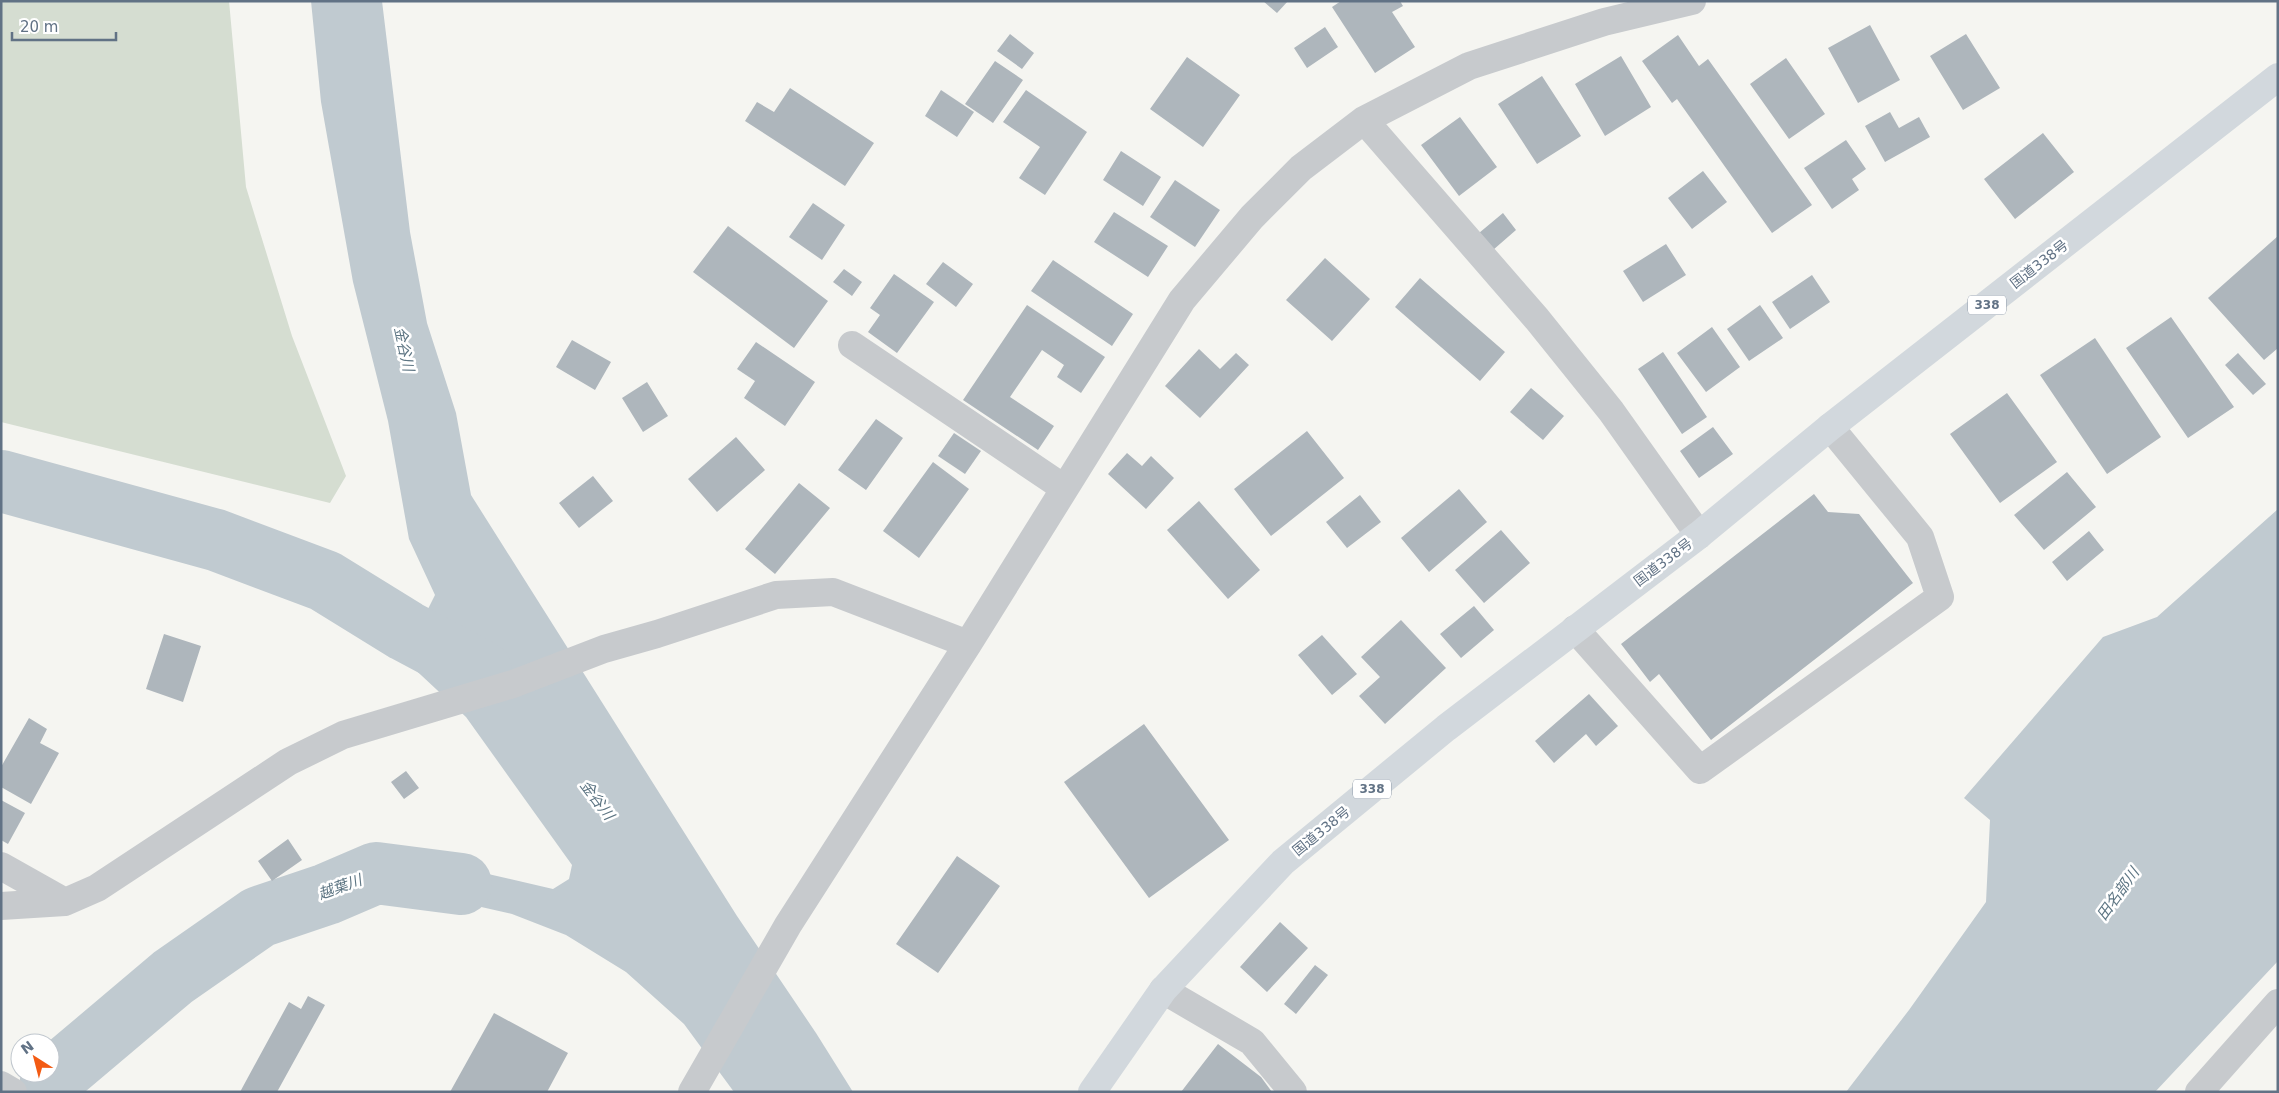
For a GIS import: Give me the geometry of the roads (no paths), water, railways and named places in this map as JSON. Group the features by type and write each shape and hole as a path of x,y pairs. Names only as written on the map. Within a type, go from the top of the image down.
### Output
{"highway":[{"name":"国道338号","path":"1092,1092 1163,990 1283,862 1446,728 1699,535 1830,427 2278,77"}],"street":[{"path":"697,1082 788,925 968,644 1182,300 1252,218 1301,168 1364,120 1469,66 1604,22 1692,1"},
{"path":"1364,120 1537,319 1611,411 1699,535"},
{"path":"852,345 1064,488"},
{"path":"1574,629 1700,770 1940,597 1920,537 1830,427"},
{"path":"1,906 65,902 97,888 288,762 343,735 513,684 604,649 657,634 776,595 833,592 968,644"},
{"path":"1,866 65,902"},
{"path":"1163,990 1252,1042 1293,1092"},
{"path":"2199,1092 2278,1003"},
{"path":"1,1085 13,1092"}],"water":[{"path":"311,1 382,1 410,232 427,323 456,413 471,495 737,916 816,1033 853,1092 734,1092 684,1024 626,972 566,935 512,914 431,898 392,888 376,873 415,861 462,868 553,889 569,879 572,865 466,717 392,648 406,631 424,617 435,595 409,539 388,421 353,282 321,102"},
{"name":"田名部川","path":"2278,509 2278,961 2155,1092 1846,1092 1909,1010 1986,902 1990,820 1964,798 2103,637 2157,617"}],"waterway":[{"name":"金谷川","path":"1,481 216,540 325,581 406,631 481,671"},
{"name":"越葉川","path":"60,1072 173,977 259,917 327,894 376,873 461,884"}]}
